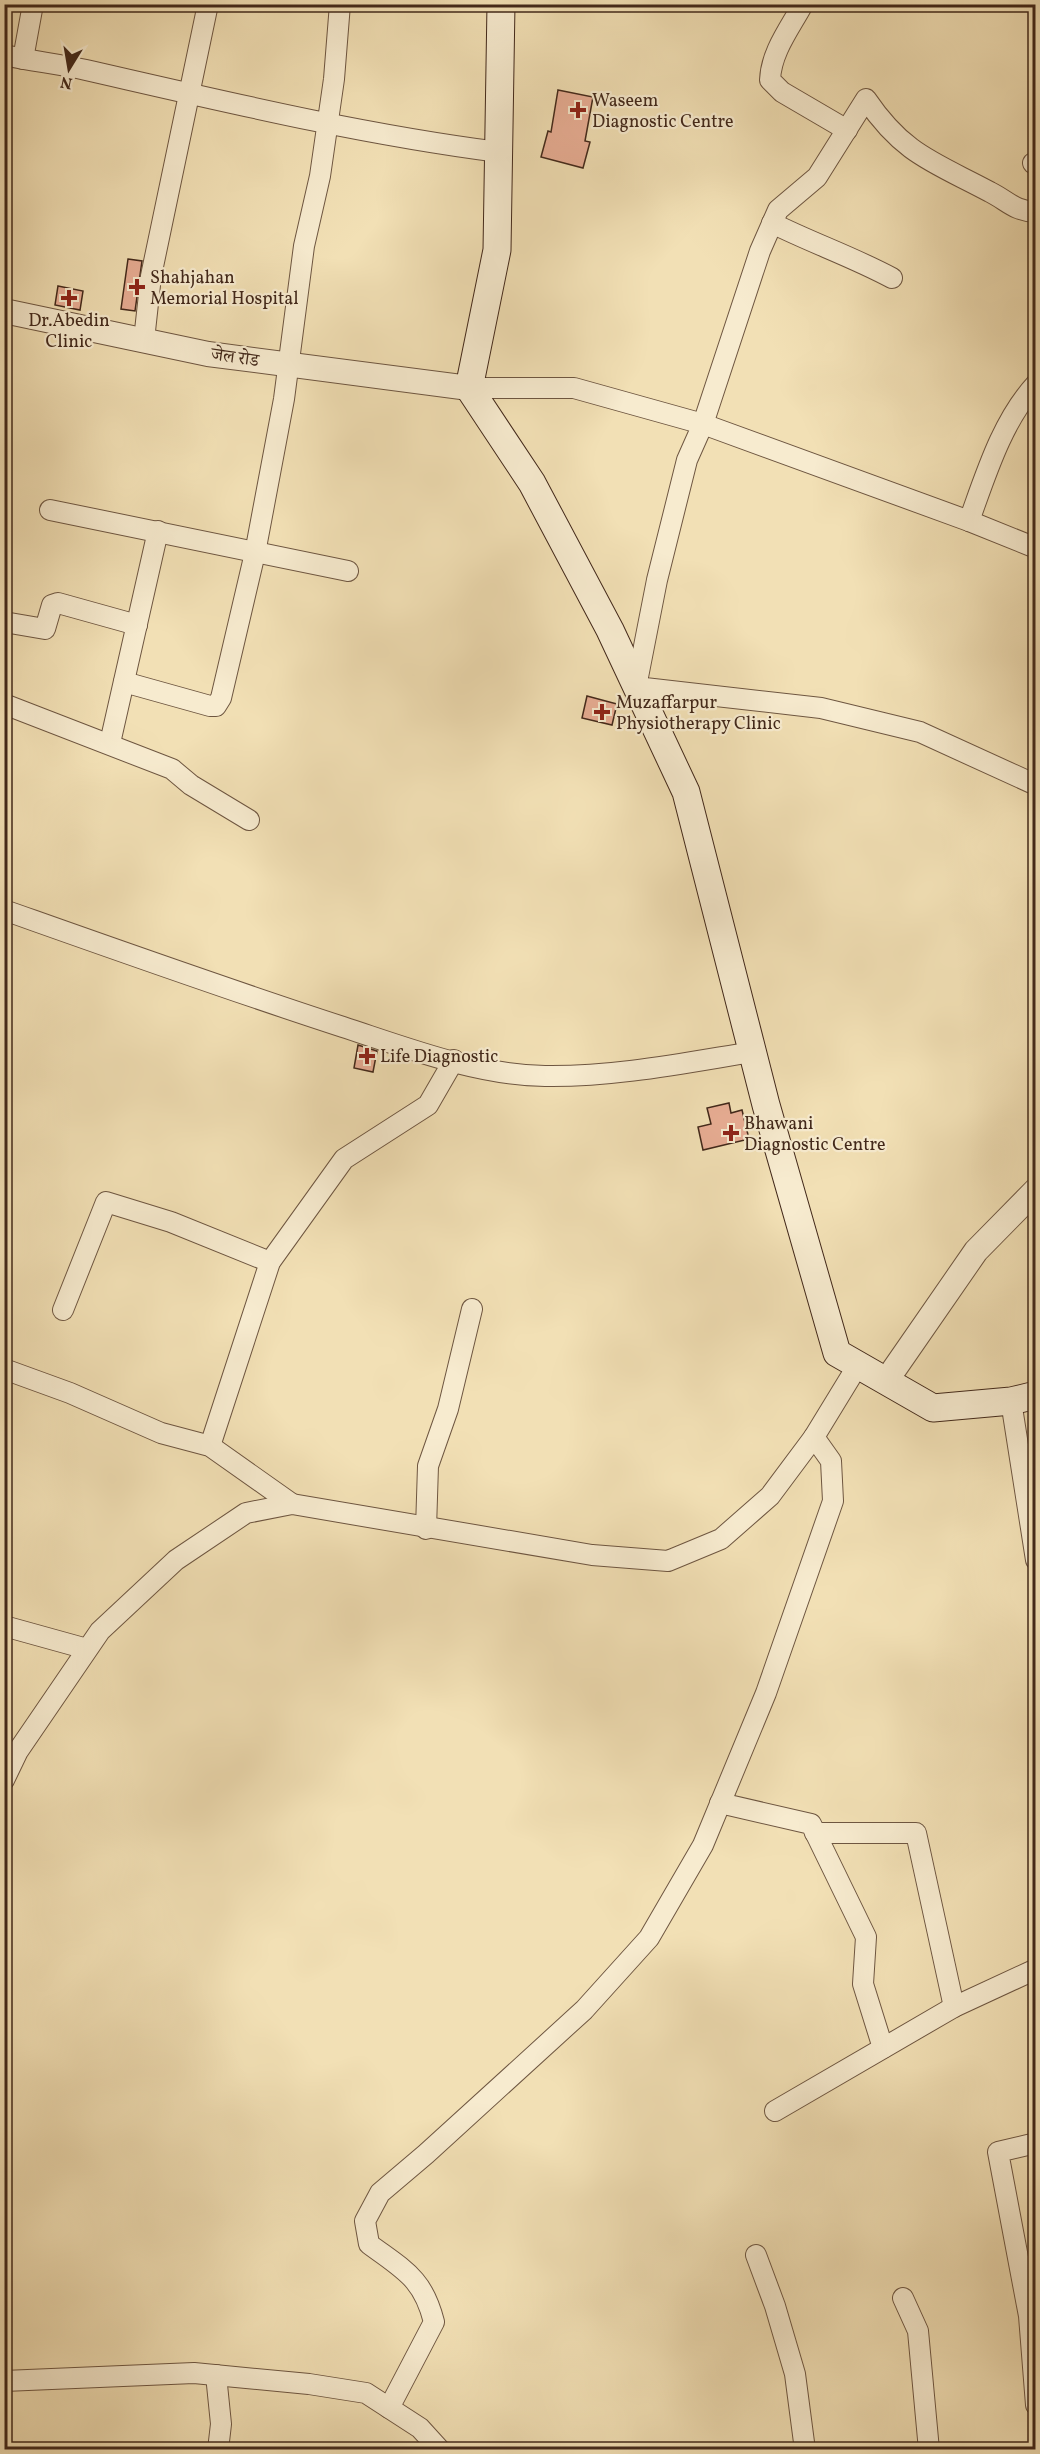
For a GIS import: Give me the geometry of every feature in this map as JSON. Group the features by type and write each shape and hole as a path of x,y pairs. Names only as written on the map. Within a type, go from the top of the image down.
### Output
{"main road":[{"path":"501,4 497,250 469,388 532,483 610,630 686,792 752,1052 837,1353 933,1408 1023,1398"}],"street":[{"path":"33,4 14,57 83,69 190,96 327,121 429,143 499,152"},
{"path":"144,340 151,276 208,4"},
{"path":"124,682 216,706 221,698 255,554 289,364 304,246 320,176 340,4"},
{"path":"803,4 770,66 770,80 782,92 847,130"},
{"path":"1035,212 1021,212 992,193 909,149 884,126 866,99 817,177 778,210 772,223 712,391 704,424 687,460 657,580 636,687 821,708 920,732 1035,785"},
{"path":"772,223 812,242 855,257 892,278"},
{"name":"जेल रोड","path":"4,311 208,354 469,388"},
{"path":"969,521 994,453 1024,396 1035,384"},
{"path":"469,388 574,388 704,424 969,521 1035,548"},
{"path":"50,510 158,531 255,554 274,554 348,571"},
{"path":"110,743 158,531"},
{"path":"4,622 42,630 46,628 52,605 58,603 137,625"},
{"path":"5,707 110,743 172,769 191,785 249,820"},
{"path":"4,910 231,991 418,1051 499,1071 545,1076 644,1070 752,1052"},
{"path":"210,1446 270,1262 344,1159 428,1105 454,1060"},
{"path":"886,1381 976,1251 1035,1190"},
{"path":"63,1310 106,1202 171,1222 270,1262"},
{"path":"426,1529 428,1466 448,1409 472,1309"},
{"path":"4,1780 18,1751 100,1631 176,1560 246,1513 292,1504 426,1529 592,1555 668,1561 721,1539 770,1496 814,1437 858,1365"},
{"path":"4,1370 70,1393 161,1432 210,1446 292,1504"},
{"path":"1023,1398 1035,1560"},
{"path":"389,2408 434,2322 428,2297 414,2278 369,2244 364,2222 380,2193 584,2010 649,1938 703,1845 766,1693 833,1501 831,1461 814,1437"},
{"path":"4,1626 87,1649"},
{"path":"720,1803 811,1824 866,1937 863,1984 883,2048"},
{"path":"815,1833 916,1833 954,2007"},
{"path":"775,2111 954,2007 1035,1968"},
{"path":"1035,2143 998,2152 1029,2316 1035,2405"},
{"path":"756,2255 776,2306 795,2374 805,2450"},
{"path":"903,2298 918,2331 929,2450"},
{"path":"4,2381 194,2373 309,2384 366,2393 420,2428 440,2450"},
{"path":"216,2375 220,2424 218,2450"}],"building":[{"path":"558,90 593,97 585,141 590,142 583,168 541,157 548,131 551,132"},
{"path":"128,259 142,261 135,311 121,309"},
{"path":"58,286 83,291 80,310 55,305"},
{"path":"587,696 617,704 612,725 582,718"},
{"path":"358,1045 377,1051 373,1072 354,1068"},
{"path":"729,1103 731,1113 742,1110 749,1139 703,1150 698,1127 711,1124 707,1108"}],"place":[{"name":"Waseem Diagnostic Centre","path":"578,110"},
{"name":"Shahjahan Memorial Hospital","path":"137,287"},
{"name":"Dr.Abedin Clinic","path":"69,298"},
{"name":"Muzaffarpur Physiotherapy Clinic","path":"602,712"},
{"name":"Life Diagnostic","path":"367,1056"},
{"name":"Bhawani Diagnostic Centre","path":"731,1133"}]}
